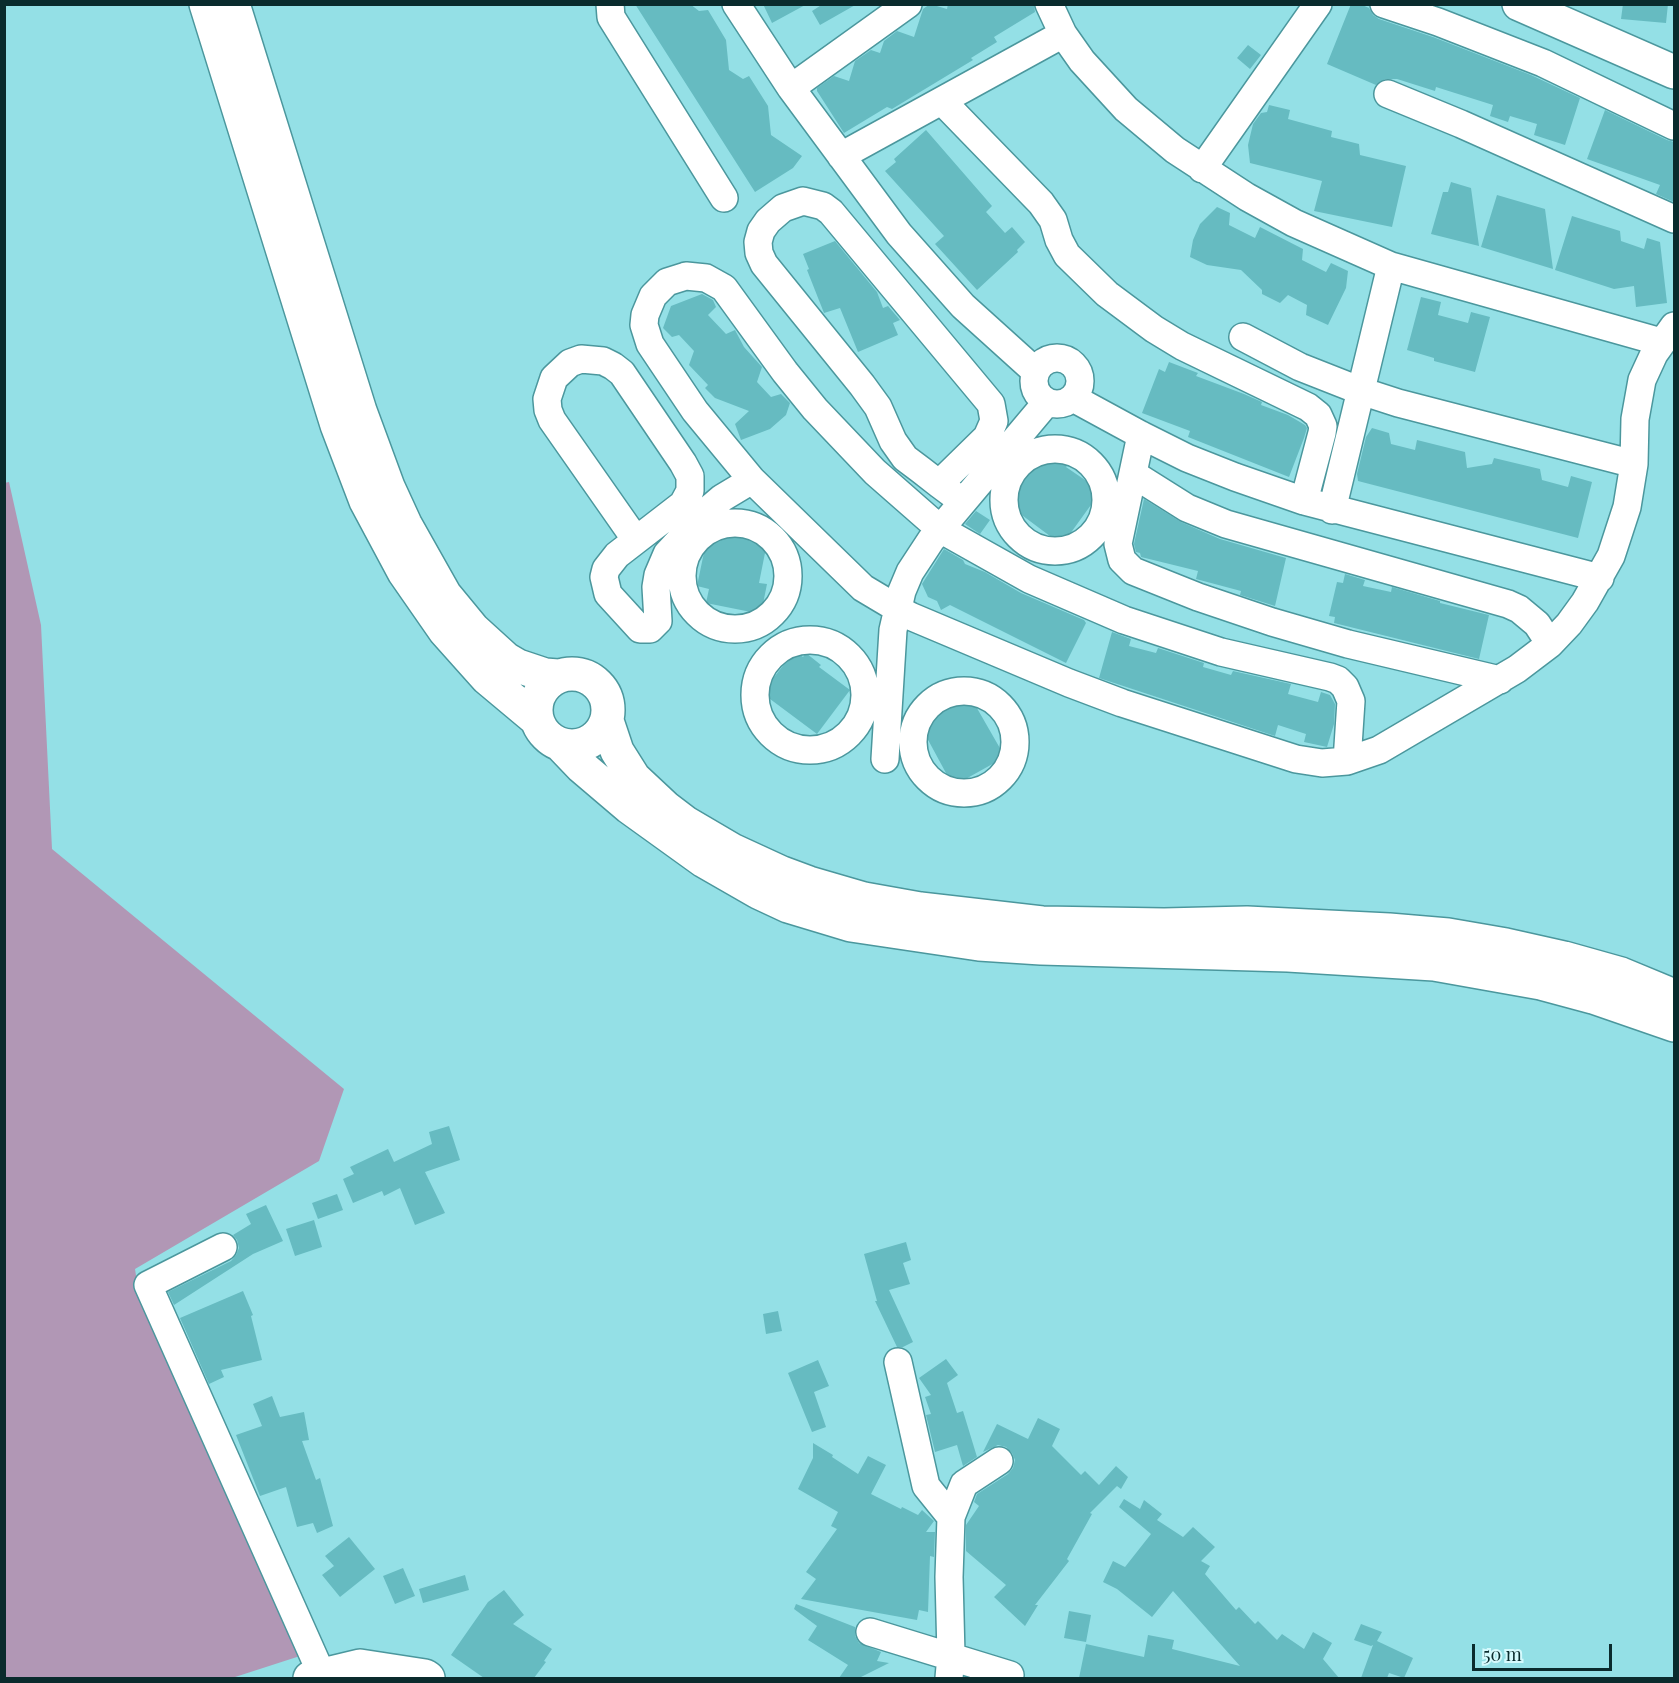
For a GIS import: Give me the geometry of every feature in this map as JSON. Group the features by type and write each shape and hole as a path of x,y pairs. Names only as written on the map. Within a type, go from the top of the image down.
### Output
{"main road":[{"path":"206,4 337,425 366,501 404,572 445,631 487,678 536,719"},
{"path":"233,4 360,411 388,487 405,524 445,595 473,629 506,659 518,666 545,675 574,673 596,682 608,702 607,721 617,751 634,778 686,823 732,850 782,873 864,899 920,909 1042,923 1257,924 1377,929 1448,935 1564,958 1621,974 1674,996"},
{"path":"1526,6 1674,72"},
{"path":"558,675 547,682 539,693 535,705 536,719 541,730 549,739 571,747 583,745 593,740 607,721"},
{"path":"560,744 582,767 629,807 704,861 758,892 788,906 851,925 979,944 1041,948 1288,954 1434,964 1541,983 1593,997 1674,1024"},
{"path":"316,1677 360,1666 428,1678"}],"street":[{"path":"610,4 611,17 724,198"},
{"path":"736,4 791,88 899,234 930,271 977,319 1035,371"},
{"path":"791,88 908,4"},
{"path":"1049,4 1063,34 1089,69 1126,109 1158,137 1202,169 1294,223 1391,266 1668,334 1647,366 1637,399 1634,464 1620,532 1600,578 1569,624 1550,644 1500,680 1379,750 1347,762 1322,763 1296,759 1164,718 1069,683 897,609 863,588 752,480 695,411 655,353 646,335 645,315 652,296 667,282 676,278 697,276 706,278 724,288 815,409 874,472 940,530 1029,579 1124,620 1221,652 1338,680 1345,687 1351,701 1347,762"},
{"path":"1202,169 1318,4"},
{"path":"1384,4 1491,41 1543,63 1674,126"},
{"path":"841,156 1063,34"},
{"path":"1388,94 1674,219"},
{"path":"942,101 1041,203 1053,220 1066,255 1107,294 1154,329 1182,346 1308,407 1318,415 1323,426 1322,433 1304,501"},
{"path":"939,484 987,437 994,421 991,404 831,212 823,206 803,201 783,208 768,221 761,231 758,242 759,253 764,264 878,407 898,450 912,464 963,502"},
{"path":"1332,510 1391,266"},
{"path":"1243,337 1300,367 1361,391 1398,403 1634,464"},
{"path":"1057,357 1074,364 1079,372 1080,381 1078,391 1073,398 1065,403 1056,404 1040,397 1034,389 1033,380 1040,363 1057,357"},
{"path":"636,540 552,420 547,399 549,388 554,378 570,363 581,359 603,361 622,373 690,476 690,491 683,504 610,561 606,569 605,586 608,594 640,629 645,630 655,626 658,621 656,587 658,575 668,554 708,510 722,498 752,480"},
{"path":"1073,398 1141,435 1235,477 1304,501 1600,578"},
{"path":"886,754 893,630 897,609 910,572 919,555 963,502 1010,460 1047,402"},
{"path":"1141,435 1118,544 1122,560 1132,571 1198,597 1272,622 1348,644 1500,680"},
{"path":"1133,474 1187,508 1226,525 1508,604 1519,609 1537,624 1550,644"},
{"path":"765,620 786,645"},
{"path":"806,639 827,642 846,652 863,678 866,699 855,728 830,747 798,749 779,741 764,726 756,706 755,685 769,657 786,645 806,639"},
{"path":"855,728 886,754 914,752"},
{"path":"223,1247 148,1285 316,1677"},
{"path":"898,1362 926,1486 951,1517"},
{"path":"950,1667 951,1517 964,1484 999,1461"},
{"path":"870,1632 950,1667 1010,1675"}],"shaded area":[{"path":"9,482 41,625 52,849 344,1089 319,1161 135,1269 137,1282 300,1656 232,1678 5,1678 4,483"}],"building":[{"path":"635,4 690,4 699,11 708,10 726,40 729,70 743,79 749,76 768,106 771,135 802,156 793,168 755,192"},
{"path":"763,4 807,4 772,23"},
{"path":"823,4 857,4 820,25 812,11"},
{"path":"930,4 947,9 948,4 1034,4 1035,12 994,37 997,42 971,58 973,60 892,109 887,107 844,133 817,88 834,76 849,81 855,61 871,50 880,53 884,41 897,31 914,37 923,9"},
{"path":"1351,4 1360,4 1369,8 1379,19 1531,75 1580,98 1565,145 1534,135 1537,124 1510,116 1508,122 1490,116 1493,105 1436,87 1435,91 1397,79 1385,79 1376,85 1327,64"},
{"path":"1623,4 1668,4 1666,23 1621,19"},
{"path":"1248,45 1261,55 1250,69 1237,58"},
{"path":"1269,105 1290,110 1288,119 1332,131 1331,137 1359,144 1360,155 1406,166 1392,227 1314,211 1322,181 1250,163 1248,145 1253,124 1261,113 1267,112"},
{"path":"1605,110 1674,142 1674,202 1656,194 1660,185 1587,159"},
{"path":"926,130 992,206 986,212 1005,233 1012,227 1025,242 1017,250 1018,252 977,290 935,244 944,236 885,171 896,162 894,159"},
{"path":"1451,182 1471,188 1479,246 1431,234 1443,192 1448,192"},
{"path":"1497,195 1545,209 1553,269 1481,247"},
{"path":"1217,207 1230,213 1229,225 1255,238 1260,227 1303,249 1302,260 1326,272 1331,263 1348,271 1346,288 1328,325 1306,315 1307,305 1288,295 1280,303 1262,294 1262,290 1241,270 1207,265 1190,257 1193,240 1200,224"},
{"path":"1572,216 1620,231 1621,241 1644,249 1647,238 1660,242 1667,303 1636,307 1634,286 1614,289 1555,270"},
{"path":"835,241 877,292 883,308 888,306 900,320 893,323 898,335 858,352 840,308 824,313 803,254"},
{"path":"702,294 713,300 716,307 708,315 726,334 735,330 744,347 762,367 757,382 771,397 781,394 790,403 786,415 770,429 741,440 735,424 749,411 715,398 705,388 708,385 689,365 694,351 679,335 672,337 663,328 671,306"},
{"path":"1421,297 1441,302 1438,315 1468,323 1471,312 1490,317 1475,372 1434,361 1434,358 1407,350"},
{"path":"1169,362 1198,373 1196,376 1262,402 1261,405 1288,415 1305,425 1307,428 1304,438 1289,477 1188,437 1190,431 1142,413 1159,369 1165,372"},
{"path":"1372,428 1389,433 1391,444 1415,450 1417,440 1465,452 1467,468 1492,464 1494,458 1540,469 1542,480 1568,487 1571,476 1592,482 1578,538 1358,481 1357,474 1366,437"},
{"path":"1050,453 1101,491 1062,545 1007,504 1035,462 1040,466"},
{"path":"1144,499 1181,522 1220,539 1286,558 1275,606 1240,595 1241,591 1196,579 1198,571 1141,557 1140,553 1136,552 1134,544"},
{"path":"976,511 990,520 980,534 965,524"},
{"path":"722,531 760,539 759,546 766,548 759,583 767,584 761,614 706,603 709,589 697,586 708,533 721,535"},
{"path":"944,549 963,560 965,564 985,572 1021,593 1084,620 1086,623 1066,663 950,605 941,610 937,601 928,597 922,584"},
{"path":"1345,574 1365,580 1363,586 1391,592 1392,587 1440,601 1440,603 1489,615 1479,659 1334,623 1335,617 1329,616 1337,582 1343,583"},
{"path":"1112,632 1131,639 1129,646 1156,653 1158,648 1204,663 1203,667 1231,675 1233,671 1291,684 1288,694 1318,702 1321,692 1330,695 1335,704 1334,724 1327,747 1304,742 1306,734 1278,725 1275,736 1099,678"},
{"path":"795,650 803,657 806,653 821,665 819,667 850,690 817,734 762,693"},
{"path":"970,696 1005,757 953,786 920,725 927,721 925,716 941,706 957,697 960,702"},
{"path":"449,1126 460,1160 425,1172 445,1213 415,1225 400,1188 384,1196 382,1191 353,1203 343,1179 354,1174 350,1167 388,1149 394,1162 432,1144 429,1132"},
{"path":"337,1194 343,1210 318,1219 312,1203"},
{"path":"266,1205 283,1241 253,1254 174,1305 168,1292 231,1261 239,1248 233,1235 251,1224 246,1214"},
{"path":"314,1220 322,1247 295,1256 286,1229"},
{"path":"906,1242 911,1260 903,1263 910,1284 889,1290 913,1342 897,1347 875,1301 877,1301 864,1254"},
{"path":"243,1291 253,1315 251,1316 262,1360 221,1370 224,1377 209,1384 180,1318"},
{"path":"778,1311 782,1331 766,1334 763,1314"},
{"path":"946,1359 958,1375 947,1383 957,1413 963,1411 977,1457 963,1466 957,1445 935,1452 926,1415 931,1414 925,1397 931,1395 919,1378"},
{"path":"818,1360 829,1386 814,1392 826,1427 812,1432 788,1373"},
{"path":"272,1396 280,1417 304,1412 309,1440 302,1441 316,1480 320,1478 333,1526 317,1533 313,1523 297,1527 286,1487 260,1496 236,1435 262,1426 253,1404"},
{"path":"1038,1418 1060,1429 1052,1446 1081,1475 1085,1471 1099,1485 1116,1466 1128,1477 1121,1489 1117,1486 1090,1513 1092,1514 1067,1559 1069,1561 1035,1605 1038,1605 1025,1626 994,1597 1006,1585 966,1551 966,1525 979,1506 974,1502 977,1494 1008,1474 1013,1468 1015,1460 1006,1447 998,1445 983,1452 997,1424 1028,1439"},
{"path":"813,1443 858,1474 868,1456 886,1465 871,1494 918,1515 922,1510 934,1521 926,1532 935,1532 934,1557 930,1556 928,1612 919,1610 917,1620 801,1599 816,1579 806,1572 837,1529 831,1526 838,1512 798,1489 813,1458"},
{"path":"1124,1499 1140,1509 1144,1500 1162,1514 1157,1520 1183,1537 1193,1527 1215,1547 1201,1561 1210,1566 1205,1574 1236,1610 1239,1607 1255,1624 1258,1621 1277,1640 1282,1634 1304,1649 1313,1632 1332,1643 1323,1659 1339,1678 1079,1678 1086,1644 1144,1657 1148,1635 1174,1640 1172,1649 1240,1666 1173,1591 1152,1617 1117,1589 1103,1582 1113,1561 1125,1567 1151,1534 1119,1507"},
{"path":"349,1537 375,1569 340,1597 322,1575 334,1566 325,1556"},
{"path":"403,1568 415,1596 395,1604 383,1576"},
{"path":"465,1575 469,1590 423,1603 419,1589"},
{"path":"504,1590 524,1615 513,1624 552,1649 534,1678 484,1678 451,1655 488,1602"},
{"path":"796,1604 855,1627 855,1636 859,1643 881,1652 877,1661 889,1663 859,1678 839,1678 848,1665 808,1640 817,1626 794,1609"},
{"path":"1069,1611 1091,1615 1086,1642 1064,1638"},
{"path":"1361,1624 1382,1632 1377,1641 1413,1658 1404,1678 1389,1673 1387,1678 1361,1678 1373,1645 1354,1640"}]}
